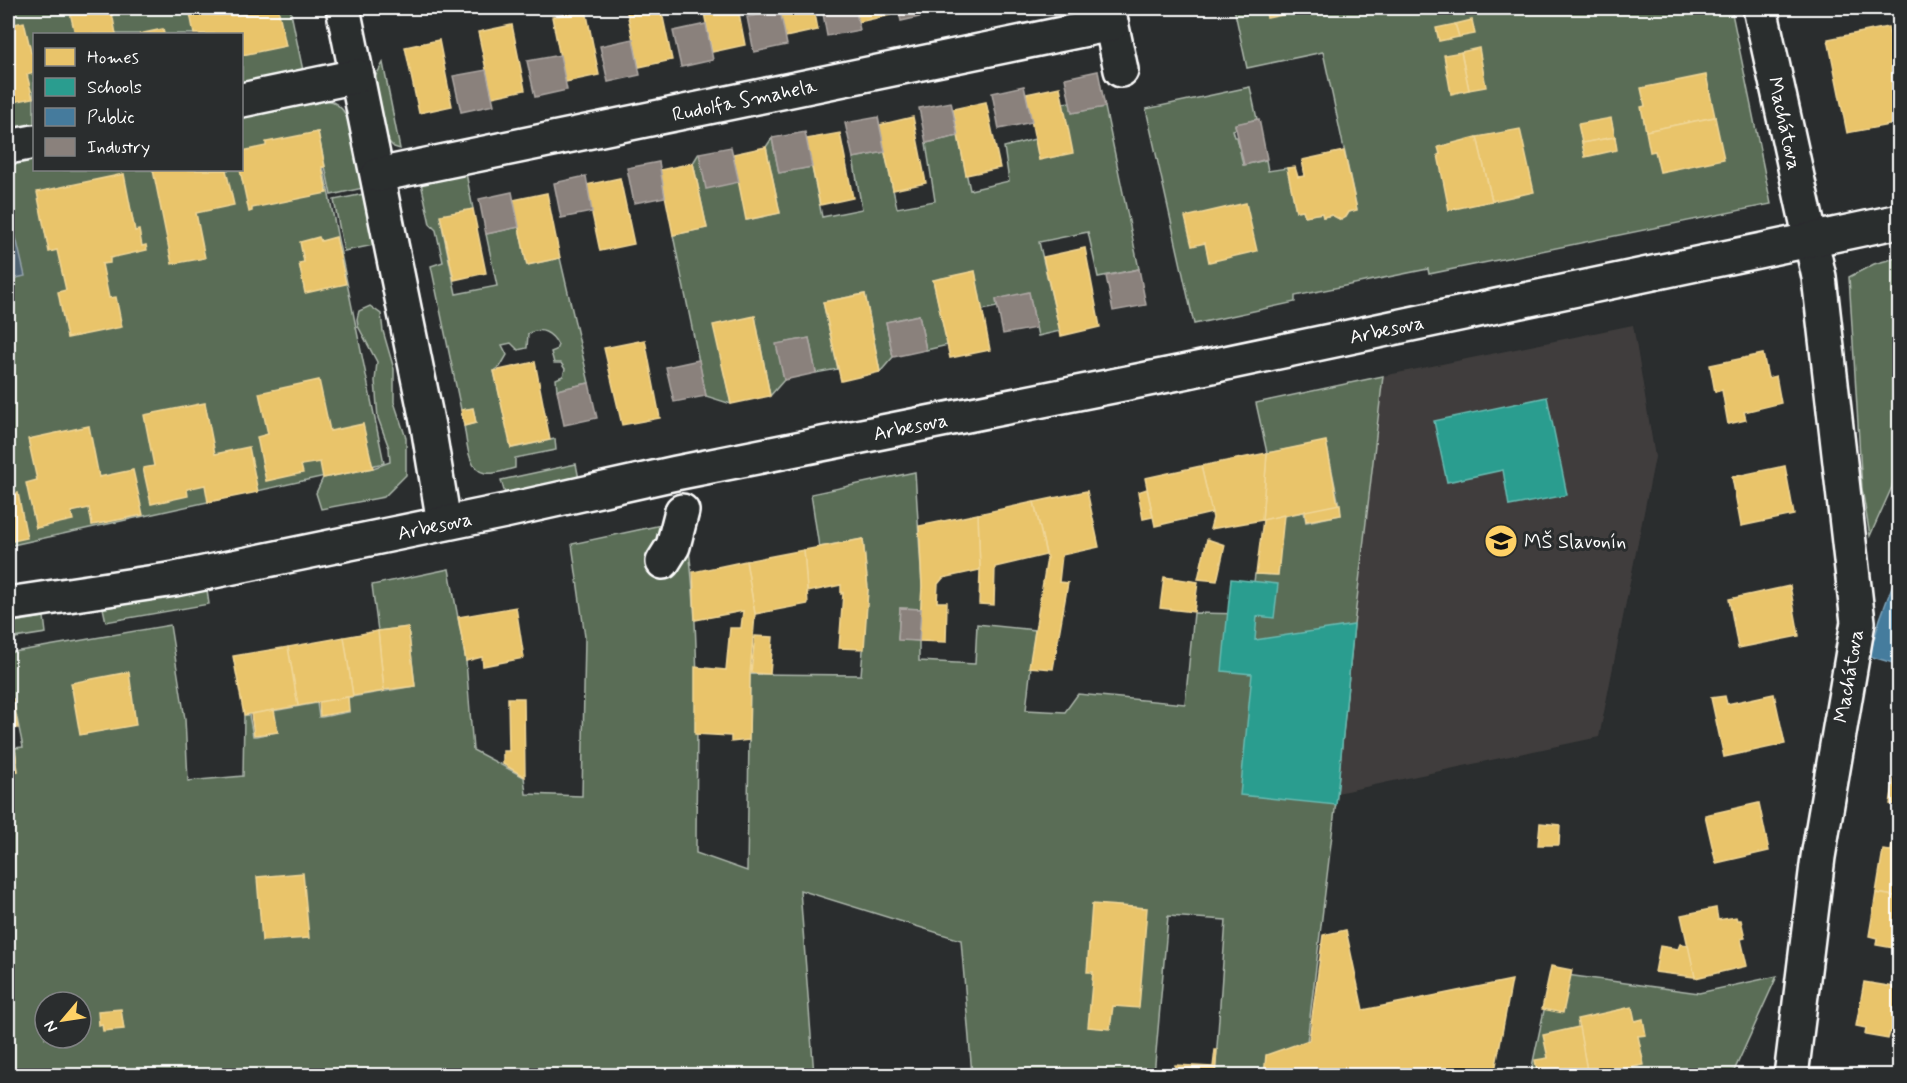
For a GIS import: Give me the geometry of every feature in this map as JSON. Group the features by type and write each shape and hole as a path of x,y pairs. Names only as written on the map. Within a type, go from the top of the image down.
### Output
{"street":[{"path":"343,8 436,465 444,523"},
{"name":"Machátova","path":"1760,8 1819,278 1858,622 1818,857 1791,1076"},
{"name":"Rudolfa Smahela","path":"378,175 1109,16 1121,70"},
{"path":"243,100 357,76"},
{"path":"8,147 33,142"},
{"path":"1810,240 1899,221"},
{"name":"Arbesova","path":"8,604 175,579 676,472 1183,372 1724,256 1810,240"},
{"path":"663,562 673,546 682,511"}],"shaded area":[{"name":"MŠ Slavonín","path":"1633,325 1655,457 1599,737 1337,793 1383,376"}],"green space":[{"path":"8,8 290,8 309,100 330,101 343,110 350,126 363,188 331,195 318,132 316,132 384,463 8,546"},
{"path":"1234,8 1731,8 1771,204 1429,274 1428,269 1295,296 1295,302 1194,324 1146,109 1250,87 1257,119 1235,125 1236,129 1233,130 1237,137 1243,165 1266,160 1268,171 1287,168 1296,211 1303,210 1305,216 1322,213 1323,217 1332,215 1341,220 1349,212 1357,209 1323,52 1247,68"},
{"path":"383,63 400,149 388,141 374,79"},
{"path":"1070,102 1072,113 1105,107 1139,269 1098,277 1088,232 1039,242 1060,331 1038,336 1029,293 996,299 997,307 982,310 975,272 933,280 948,345 926,350 919,315 886,322 893,357 880,372 865,294 823,302 838,369 816,373 809,338 777,344 784,380 770,396 755,317 714,325 731,404 706,396 673,235 707,228 693,163 699,153 739,182 747,220 780,213 766,147 772,138 779,173 812,167 822,217 862,209 853,158 885,152 897,208 935,201 926,143 958,136 970,190 1009,181 1004,147 1035,139 1063,103"},
{"path":"466,173 473,209 440,216 456,294 497,286 486,234 519,227 527,265 560,258 589,383 557,390 556,379 563,376 565,369 561,363 554,363 551,352 556,350 558,345 546,332 537,331 528,334 527,348 518,350 511,343 502,345 507,355 500,367 494,371 512,448 555,439 556,450 515,458 515,468 492,473 479,471 471,461 469,454 464,426 476,423 473,408 461,410 431,266 443,262 436,230 430,224 421,183"},
{"path":"364,194 374,245 344,251 334,200"},
{"path":"1899,257 1899,453 1892,487 1870,536 1862,489 1849,277 1874,264"},
{"path":"370,306 381,314 383,331 394,369 394,402 406,438 406,475 384,497 321,509 316,493 323,478 373,468 390,462 389,448 378,418 375,381 377,362 358,326 357,319 359,311"},
{"path":"1383,376 1303,1075 1215,1075 1226,920 1168,916 1154,1075 972,1075 961,940 800,890 814,1075 8,1075 8,773 18,771 15,748 23,747 13,699 8,700 8,653 170,625 185,719 188,781 243,776 244,715 249,715 253,736 256,736 277,732 273,711 317,703 319,717 322,717 349,712 346,698 415,686 408,627 378,631 372,585 449,569 466,661 473,750 524,777 526,794 582,796 585,637 572,544 685,520 696,644 696,853 747,871 750,674 861,675 868,589 863,539 819,547 811,494 915,472 922,586 921,609 900,608 898,639 919,641 919,661 975,664 977,624 1035,630 1026,710 1065,712 1078,694 1185,704 1194,613 1250,614 1255,574 1277,575 1283,516 1304,512 1306,522 1341,515 1326,442 1267,453 1256,403"},
{"path":"576,464 579,479 505,494 501,480"},
{"path":"207,590 209,604 106,622 103,608"},
{"path":"44,617 46,633 8,639 8,623"},
{"path":"1552,973 1699,993 1777,976 1734,1071 1714,1076 1530,1076"}],"water":[{"path":"14,229 25,276 8,280 8,230"}],"building: Homes":[{"path":"69,8 111,8 116,33 75,33"},
{"path":"189,8 230,8 231,16 278,8 286,46 243,55 243,33 194,33"},
{"path":"626,8 661,8 672,60 639,67"},
{"path":"703,8 738,8 745,45 712,52"},
{"path":"779,8 814,8 818,30 785,37"},
{"path":"856,8 890,8 891,15 858,22"},
{"path":"1265,8 1311,8 1311,9 1267,18"},
{"path":"586,10 599,75 565,82 552,17"},
{"path":"1472,20 1475,34 1459,37 1455,24"},
{"path":"24,22 33,54 33,73 27,75 33,98 8,103 8,25"},
{"path":"1455,24 1459,37 1439,41 1436,28"},
{"path":"512,25 525,90 492,97 478,32"},
{"path":"1888,27 1900,81 1900,123 1847,133 1828,39"},
{"path":"163,29 164,33 144,33"},
{"path":"439,40 452,106 419,113 405,47"},
{"path":"1479,48 1486,87 1469,90 1461,52"},
{"path":"1461,52 1469,90 1451,94 1444,55"},
{"path":"1706,75 1715,117 1646,131 1641,107 1645,106 1641,88"},
{"path":"1060,87 1073,153 1039,160 1026,94"},
{"path":"986,102 1000,168 966,175 953,109"},
{"path":"913,117 926,183 893,190 879,125"},
{"path":"1715,117 1724,159 1660,172 1655,151 1650,152 1646,131"},
{"path":"1611,118 1615,137 1582,143 1578,124"},
{"path":"1520,129 1534,192 1492,201 1477,137"},
{"path":"318,132 325,167 322,167 327,193 252,208 249,212 240,171 243,171 243,151 266,146 266,142"},
{"path":"840,133 853,198 820,205 806,139"},
{"path":"1477,137 1492,201 1449,210 1438,147"},
{"path":"1615,137 1617,150 1585,157 1582,143"},
{"path":"766,147 780,213 746,220 733,154"},
{"path":"1344,151 1357,210 1349,212 1341,220 1332,215 1323,217 1322,213 1305,216 1303,210 1296,211 1287,168 1295,167 1298,177 1305,176 1302,160"},
{"path":"693,163 707,228 673,235 660,170"},
{"path":"153,171 226,171 234,205 196,213 205,258 172,264"},
{"path":"124,174 135,231 139,230 142,246 146,245 147,250 110,258 110,263 102,264 109,298 116,297 122,327 67,338 58,292 66,290 57,250 49,252 37,192"},
{"path":"620,178 634,244 600,251 586,185"},
{"path":"547,193 560,258 527,265 513,200"},
{"path":"1246,203 1257,251 1209,262 1205,243 1192,246 1185,217"},
{"path":"473,209 486,273 454,280 440,215"},
{"path":"319,237 321,241 336,237 346,284 305,293 299,263 304,262 300,242"},
{"path":"1085,248 1100,327 1061,336 1043,257"},
{"path":"975,271 990,350 950,358 933,280"},
{"path":"865,294 880,372 841,381 823,302"},
{"path":"755,316 770,396 731,404 713,325"},
{"path":"645,340 660,418 622,425 604,348"},
{"path":"1763,354 1768,378 1776,376 1781,403 1744,412 1746,420 1728,424 1722,390 1715,392 1710,365"},
{"path":"535,362 550,440 511,448 494,371"},
{"path":"319,380 330,431 363,424 373,468 323,478 320,462 301,465 303,473 266,481 257,437 268,434 259,393"},
{"path":"205,403 215,454 249,447 258,492 208,502 205,485 187,489 188,496 151,504 143,468 154,466 144,415"},
{"path":"473,408 476,423 464,426 461,410"},
{"path":"89,426 99,477 133,470 143,515 92,525 89,508 71,512 73,520 36,528 26,483 37,480 28,439"},
{"path":"1326,441 1338,505 1262,520 1267,453"},
{"path":"1267,453 1262,520 1210,529 1213,518 1201,466"},
{"path":"1201,466 1212,513 1155,526 1145,478"},
{"path":"1785,466 1794,515 1741,526 1732,477"},
{"path":"1147,489 1153,517 1143,519 1138,492"},
{"path":"1087,491 1099,547 1062,555 1059,582 1068,583 1053,669 1029,667 1047,558 1034,502"},
{"path":"18,493 27,538 8,542 8,495"},
{"path":"1034,502 1046,555 995,567 994,605 979,604 978,514"},
{"path":"1340,504 1341,515 1306,521 1305,511"},
{"path":"978,514 980,570 943,578 938,584 937,602 947,602 946,642 919,641 922,586 919,526"},
{"path":"1284,515 1278,575 1256,574 1263,520"},
{"path":"863,539 868,589 864,649 839,648 843,593 841,594 841,585 807,592 804,550"},
{"path":"1207,539 1225,545 1217,581 1198,579"},
{"path":"804,550 808,604 755,614 746,561"},
{"path":"746,561 755,614 750,674 749,740 731,742 731,736 695,734 695,667 726,670 730,628 741,628 743,611 695,620 693,572"},
{"path":"1164,577 1198,582 1194,612 1160,608"},
{"path":"1790,586 1799,636 1738,648 1729,599"},
{"path":"516,607 524,658 483,666 482,657 466,661 458,617"},
{"path":"408,627 415,686 384,690 378,631"},
{"path":"378,631 384,691 353,696 344,637"},
{"path":"755,636 773,637 770,674 751,673"},
{"path":"344,637 353,696 298,706 288,647"},
{"path":"288,647 298,706 244,715 233,656"},
{"path":"129,672 136,725 80,735 71,683"},
{"path":"1774,694 1785,744 1724,757 1711,698 1725,696 1727,704"},
{"path":"348,697 349,711 320,716 319,702"},
{"path":"508,698 524,698 525,777 503,764 503,751 509,751"},
{"path":"13,699 18,728 12,728 18,771 8,772 8,700"},
{"path":"274,710 278,732 254,735 251,714"},
{"path":"1897,761 1900,762 1900,813 1897,813 1898,805 1890,804"},
{"path":"1759,803 1769,851 1716,863 1705,815"},
{"path":"1540,823 1560,825 1559,845 1538,845"},
{"path":"1892,844 1900,845 1900,897 1876,893 1883,850 1891,851"},
{"path":"303,873 309,938 262,941 257,877"},
{"path":"1876,893 1900,897 1900,949 1876,945 1877,938 1869,936"},
{"path":"1092,904 1147,908 1139,1008 1113,1006 1110,1029 1088,1027 1093,972 1087,972"},
{"path":"1716,908 1718,920 1736,917 1737,920 1741,920 1745,938 1741,939 1747,966 1695,978 1681,915"},
{"path":"1346,930 1363,1010 1512,980 1494,1076 1264,1076 1266,1055 1309,1040 1323,935"},
{"path":"1680,944 1688,945 1695,977 1655,972 1660,946 1678,949"},
{"path":"1551,966 1572,970 1563,1013 1542,1009"},
{"path":"1864,982 1900,988 1900,1033 1890,1032 1888,1039 1865,1035 1866,1028 1856,1026"},
{"path":"1632,1007 1635,1021 1643,1019 1646,1035 1638,1036 1644,1065 1588,1076 1577,1019"},
{"path":"121,1009 124,1029 103,1031 102,1024 99,1025 98,1011"},
{"path":"1579,1027 1588,1076 1538,1076 1535,1060 1548,1058 1543,1035"},
{"path":"1215,1050 1217,1050 1215,1076 1174,1076 1175,1065 1213,1067"}],"building: Schools":[{"path":"1547,397 1567,495 1509,506 1503,470 1447,482 1434,421"},
{"path":"1231,579 1278,584 1274,618 1257,616 1255,640 1354,625 1336,805 1240,795 1252,674 1222,671"}],"building: Public":[{"path":"1900,565 1900,665 1869,656"}],"building: Industry":[{"path":"822,8 855,8 860,30 827,36"},
{"path":"898,8 932,8 933,14 901,21"},
{"path":"780,10 787,45 754,52 747,17"},
{"path":"706,24 713,60 681,67 673,31"},
{"path":"633,39 640,75 608,82 600,46"},
{"path":"560,55 567,90 535,97 527,61"},
{"path":"486,70 494,105 461,112 453,76"},
{"path":"1098,71 1105,107 1072,113 1065,78"},
{"path":"1024,86 1032,122 999,129 992,93"},
{"path":"951,102 958,136 926,143 919,108"},
{"path":"878,117 885,152 853,158 845,123"},
{"path":"1259,119 1267,159 1244,165 1235,124"},
{"path":"805,132 812,167 779,173 772,138"},
{"path":"731,147 739,182 706,189 699,153"},
{"path":"659,162 665,197 634,203 627,168"},
{"path":"586,176 592,212 561,218 554,183"},
{"path":"512,192 519,227 486,234 479,199"},
{"path":"1139,269 1146,305 1113,311 1106,276"},
{"path":"1029,292 1036,328 1003,334 996,299"},
{"path":"919,315 926,350 893,357 886,322"},
{"path":"809,338 816,373 784,380 776,344"},
{"path":"699,360 706,396 674,402 666,367"},
{"path":"589,383 597,418 564,425 557,390"},
{"path":"900,608 921,609 919,641 898,640"}],"place":[{"name":"MŠ Slavonín","path":"1501,541"}]}
